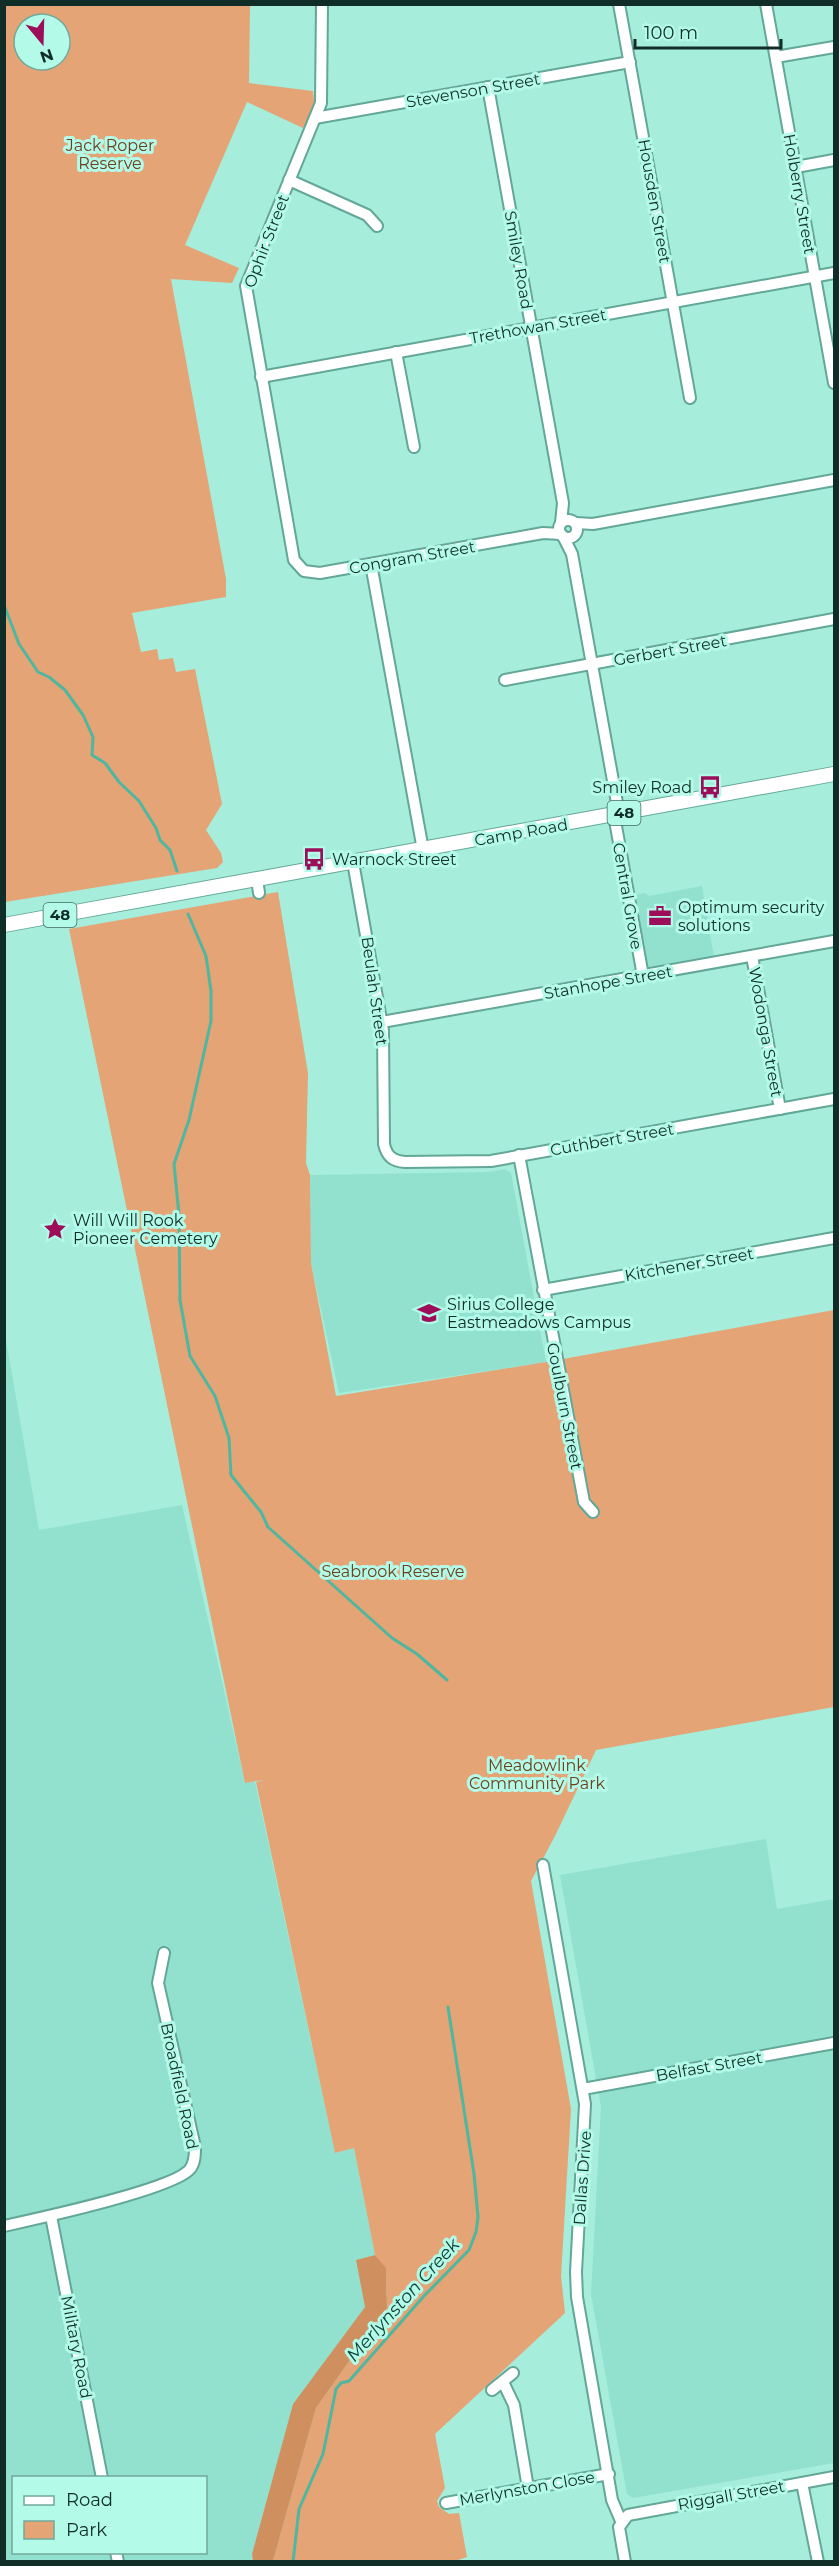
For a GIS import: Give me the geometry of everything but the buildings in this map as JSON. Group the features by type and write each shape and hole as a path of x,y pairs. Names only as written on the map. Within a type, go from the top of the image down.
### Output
{"main road":[{"name":"Camp Road","path":"4,925 258,886 353,862 831,776"}],"street":[{"name":"Ophir Street","path":"292,552 246,286 315,118 322,93 322,4"},
{"name":"Housden Street","path":"619,4 690,398"},
{"name":"Holberry Street","path":"766,4 834,383"},
{"path":"776,57 834,47"},
{"name":"Stevenson Street","path":"315,118 630,62"},
{"name":"Smiley Road","path":"488,87 563,503 561,529"},
{"path":"796,167 834,160"},
{"path":"289,180 367,215 377,226"},
{"name":"Trethowan Street","path":"261,377 834,273"},
{"path":"396,352 414,447"},
{"path":"561,529 568,538 576,527 834,480"},
{"name":"Smiley Road","path":"563,503 576,527"},
{"path":"561,529 568,519 576,527"},
{"path":"572,554 576,527"},
{"path":"561,529 572,554 617,814"},
{"name":"Congram Street","path":"292,552 300,569 314,574 561,529"},
{"path":"371,564 423,850"},
{"name":"Gerbert Street","path":"505,680 834,619"},
{"name":"Central Grove","path":"617,814 643,976"},
{"name":"Beulah Street","path":"353,862 382,1023 384,1137 388,1156"},
{"name":"Stanhope Street","path":"382,1023 834,941"},
{"name":"Wodonga Street","path":"752,956 780,1109"},
{"name":"Cuthbert Street","path":"388,1156 405,1162 469,1162 834,1101"},
{"name":"Goulburn Street","path":"519,1155 584,1503 592,1512"},
{"name":"Kitchener Street","path":"543,1290 834,1238"},
{"name":"Dallas Drive","path":"543,1865 586,2117 576,2285 612,2491 624,2518"},
{"name":"Broadfield Road","path":"4,2226 95,2205 175,2178 189,2170 193,2162 195,2147 158,1983 164,1953"},
{"name":"Belfast Street","path":"583,2089 834,2043"},
{"name":"Military Road","path":"51,2216 102,2476"},
{"path":"492,2390 513,2373"},
{"path":"503,2382 514,2404 528,2488"},
{"name":"Merlynston Close","path":"446,2503 609,2474"},
{"name":"Riggall Street","path":"624,2518 834,2477"},
{"path":"802,2482 818,2562"},
{"path":"624,2518 619,2529 625,2562"}],"shaded area":[{"path":"702,886 715,963 643,976 629,896 645,893 649,896"},
{"name":"Sirius College Eastmeadows Campus","path":"505,1169 511,1173 546,1362 339,1393 311,1263 310,1175 487,1172"},
{"path":"4,1328 39,1530 182,1505 245,1783 255,1782 335,2153 354,2148 375,2255 356,2260 365,2307 293,2404 252,2554 253,2561 5,2561"},
{"path":"766,1839 777,1909 834,1899 834,2463 633,2498 627,2494 591,2294 601,2107 560,1875"},
{"path":"375,2255 386,2268 387,2308 316,2408 273,2561 253,2561 252,2554 293,2404 365,2307 356,2260"}],"green space":[{"name":"Jack Roper Reserve","path":"4,5 250,5 249,83 313,91 315,109 303,128 247,102 185,245 239,268 232,283 171,279 226,579 226,597 132,613 141,652 157,649 159,660 173,658 176,672 195,669 222,804 206,830 221,853 223,862 217,868 5,902"},
{"name":"Seabrook Reserve","path":"278,892 308,1073 306,1163 310,1175 311,1263 336,1396 546,1362 834,1310 834,1707 596,1750 531,1881 571,2109 561,2276 565,2313 435,2434 445,2488 437,2501 439,2507 449,2514 459,2513 467,2557 455,2561 273,2561 316,2408 387,2308 386,2269 375,2255 354,2148 335,2153 256,1782 264,1780 245,1783 69,929"}],"waterway":[{"name":"Merlynston Creek","path":"4,605 19,644 38,672 49,677 65,690 83,715 93,737 92,755 105,763 119,782 139,801 156,828 160,840 170,850 177,871"},
{"name":"Merlynston Creek","path":"188,914 206,956 211,991 211,1021 189,1120 174,1164 179,1215 180,1300 190,1356 215,1396 229,1438 231,1475 261,1512 268,1527 392,1638 417,1654 447,1680"},
{"name":"Merlynston Creek","path":"293,2562 299,2509 323,2454 336,2389 341,2383 349,2381 424,2296 469,2250 476,2232 478,2217 474,2174 448,2007"}],"place":[{"name":"Smiley Road","path":"710,787"},
{"name":"Warnock Street","path":"314,859"},
{"name":"Optimum security solutions","path":"660,916"},
{"name":"Will Will Rook Pioneer Cemetery","path":"55,1229"},
{"name":"Sirius College Eastmeadows Campus","path":"429,1313"}],"park label":[{"name":"Meadowlink Community Park","path":"537,1774"}]}
